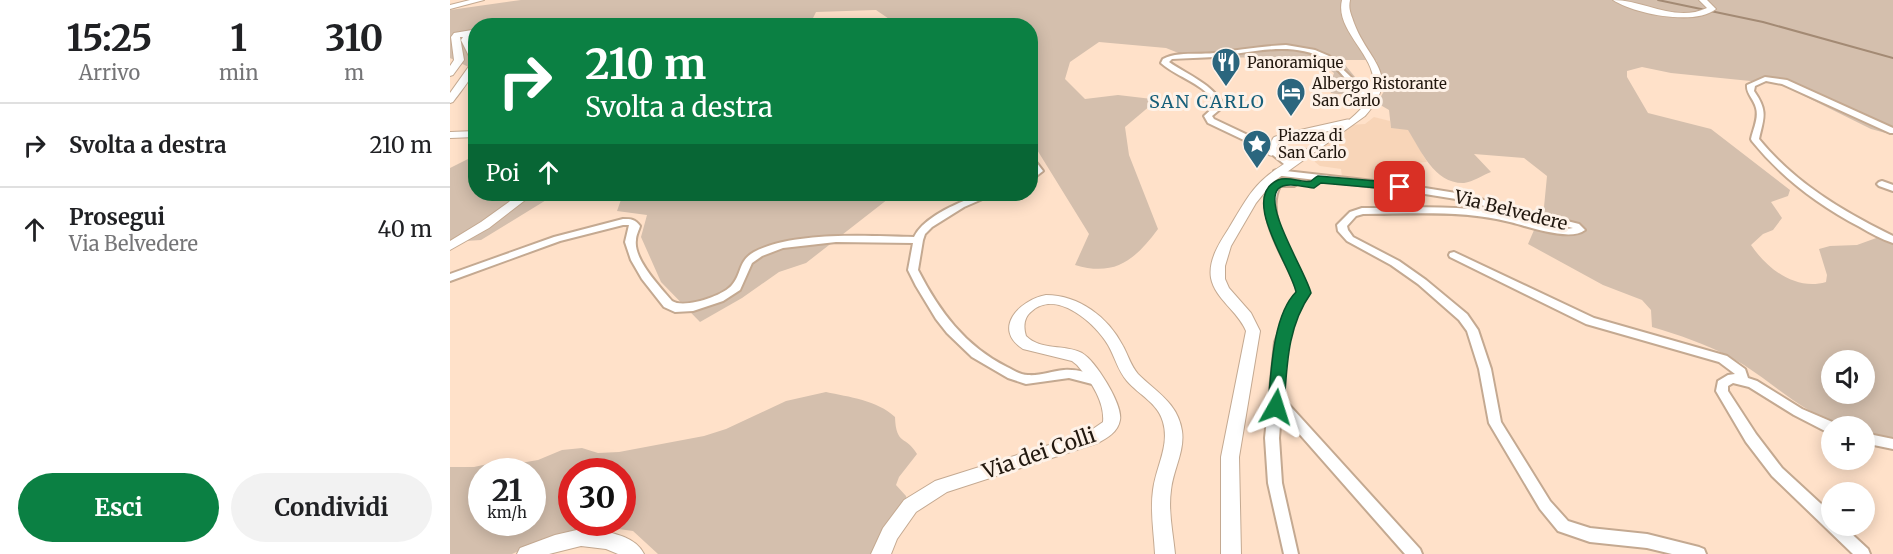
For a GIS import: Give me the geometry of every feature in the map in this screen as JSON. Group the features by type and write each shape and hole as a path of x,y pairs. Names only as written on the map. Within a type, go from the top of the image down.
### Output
{"street":[{"path":"450,7 480,0"},
{"path":"1231,554 1230,457 1253,331 1245,312 1222,288 1218,280 1218,268 1231,234 1261,189 1283,169 1348,123 1373,102 1377,91 1377,81 1371,60 1356,37 1344,8 1346,0"},
{"path":"1617,0 1671,14 1708,12 1704,0"},
{"path":"450,73 459,60 455,37 468,34"},
{"path":"1283,169 1272,151 1211,121 1208,116 1220,106 1218,100 1197,82 1185,77 1165,63 1165,60 1171,57 1215,55 1274,47 1306,51 1325,56 1333,61 1373,102"},
{"path":"450,100 468,74"},
{"path":"1893,131 1784,82 1765,80 1751,85 1750,91 1760,104 1763,116 1755,139 1760,147 1788,175 1824,203 1893,240"},
{"path":"1272,151 1276,140 1348,123"},
{"path":"450,135 468,134"},
{"name":"Via Belvedere","path":"1283,169 1318,180 1400,187 1456,196 1576,226 1580,230 1575,232 1489,214 1380,210 1353,214 1342,225 1343,231 1350,239 1395,263 1422,282 1463,317 1472,330 1485,369 1495,423 1545,505 1563,526 1590,535 1647,541 1699,554"},
{"path":"1291,554 1275,483 1272,438 1281,342 1297,300 1304,293 1301,279 1276,233 1270,210 1270,195 1273,187 1279,182 1314,185 1318,180"},
{"path":"1882,184 1893,188"},
{"path":"451,246 518,201"},
{"path":"971,201 937,219 921,232 918,240 913,270 926,296 945,324 981,359 1026,380 1069,374 1096,381"},
{"path":"450,278 557,239 614,224 632,222 634,226 630,242 636,260 646,277 668,304 675,308 693,307 719,298 736,288 748,261 758,254 781,245 836,239 918,240"},
{"path":"1454,255 1590,321 1712,354 1735,367 1741,372 1742,379"},
{"name":"Via dei Colli","path":"881,554 890,534 910,506 941,486 1070,443 1092,438 1104,431 1113,418 1109,406 1084,362 1077,357 1023,344 1017,331 1018,319 1025,307 1037,301 1051,300 1065,302 1079,308 1102,328 1112,340 1132,376 1165,405 1172,424 1175,442 1162,490 1165,554"},
{"path":"1821,423 1742,379 1732,378 1722,384 1722,391 1740,420 1777,472 1821,514"},
{"path":"1277,400 1415,554"},
{"path":"1875,440 1893,444"},
{"path":"527,554 554,543 584,536 619,543 634,554"},
{"path":"1844,536 1863,554"}],"shaded area":[{"path":"521,0 1893,0 1893,135 1871,129 1780,84 1671,73 1642,67 1627,71 1627,77 1648,113 1711,129 1790,190 1788,196 1771,202 1782,218 1773,230 1763,234 1751,245 1765,262 1783,276 1804,283 1826,282 1827,275 1819,249 1830,246 1857,245 1879,237 1893,245 1893,438 1875,434 1875,416 1821,416 1730,357 1692,340 1652,327 1651,310 1642,300 1603,285 1528,244 1544,207 1547,176 1524,158 1474,154 1491,172 1464,183 1445,178 1430,165 1408,130 1391,128 1389,110 1377,103 1386,88 1376,60 1341,60 1365,89 1340,94 1331,93 1329,88 1334,73 1318,61 1274,57 1214,58 1203,54 1181,54 1166,48 1099,42 1070,62 1065,79 1085,99 1118,95 1152,99 1151,105 1125,127 1129,155 1158,229 1132,257 1113,267 1102,269 1075,265 1089,234 1038,151 1038,18 888,18 876,10 816,12 813,18 468,18 468,67 450,58 450,10"},
{"path":"1374,117 1390,121 1391,128 1408,129 1427,162 1380,165 1376,169 1379,179 1342,177 1341,169 1320,166 1315,162 1312,154 1350,125 1365,124"},
{"path":"468,159 468,201 545,201 481,240 450,242 450,168"},
{"path":"621,201 885,201 806,263 779,272 742,298 700,322 661,282 641,237 647,215 617,211"},
{"path":"826,392 871,403 888,411 895,417 897,432 917,454 899,477 896,485 906,496 909,511 885,554 658,554 636,534 636,458 558,458 558,535 512,554 450,554 450,467 468,467 468,536 546,536 546,458 543,458 562,450 582,448 598,453 619,452 704,436 726,429 786,401"}],"waterway":[{"path":"1658,0 1763,22 1893,58"}],"place":[{"name":"Panoramique","path":"1226,88"},
{"name":"Albergo Ristorante San Carlo","path":"1291,118"},
{"name":"Piazza di San Carlo","path":"1257,170"}],"district":[{"name":"SAN CARLO","path":"1207,101"}],"route":[{"path":"1276,407 1281,342 1297,300 1304,293 1301,279 1276,233 1270,210 1270,195 1273,187 1279,182 1314,185 1318,180 1400,187"}]}
